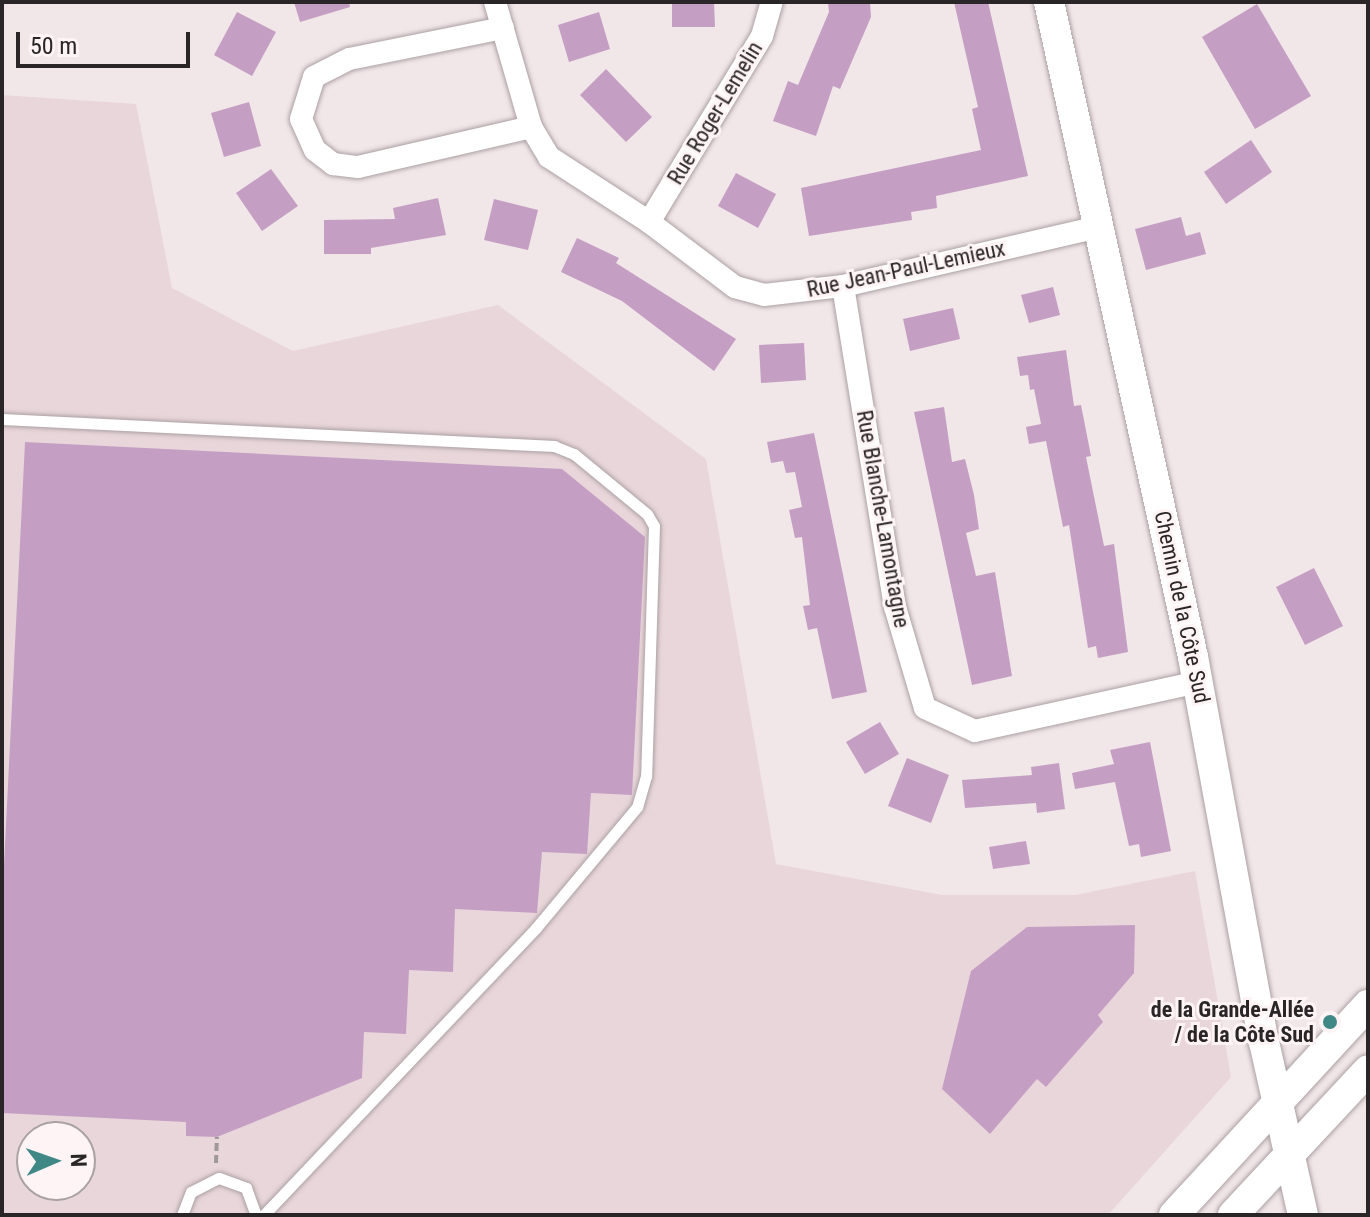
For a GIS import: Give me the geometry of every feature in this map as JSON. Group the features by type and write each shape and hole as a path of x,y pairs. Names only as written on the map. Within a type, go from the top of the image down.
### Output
{"street":[{"name":"Rue Jean-Paul-Lemieux","path":"495,2 531,127 549,157 649,222 735,287 764,295 843,286 1098,227"},
{"name":"Rue Roger-Lemelin","path":"649,222 762,36 772,2"},
{"name":"Chemin de la Côte Sud","path":"1049,2 1198,682 1276,1104 1303,1215"},
{"path":"503,28 349,59 314,77 301,119 315,150 333,164 358,167 531,127"},
{"name":"Rue Blanche-Lamontagne","path":"843,286 895,607 925,708 975,731 1198,682"},
{"path":"1174,1215 1368,1005"},
{"path":"1233,1215 1368,1070"}],"lane":[{"path":"2,419 554,446 574,454 647,514 654,526 646,776 637,807 536,928 264,1215"},
{"path":"182,1215 191,1192 216,1179 246,1188 256,1215"}],"path":[{"path":"216,1179 217,1137"}],"shaded area":[{"path":"2,95 136,104 172,288 293,351 498,305 706,459 776,864 942,895 1075,895 1195,871 1231,1077 1108,1215 2,1215"}],"building":[{"path":"294,2 349,2 350,7 300,22"},
{"path":"672,2 714,2 715,27 672,27"},
{"path":"828,2 870,2 871,17 840,89 833,86 816,136 773,121 788,81 798,85 829,12"},
{"path":"954,2 988,2 1028,176 936,196 937,208 911,212 912,220 809,236 801,188 981,150 972,109 978,107"},
{"path":"1257,4 1311,96 1255,129 1202,37"},
{"path":"237,12 276,32 252,76 214,55"},
{"path":"599,12 610,49 569,62 558,25"},
{"path":"606,69 652,117 626,142 580,95"},
{"path":"249,102 261,146 224,157 211,113"},
{"path":"1251,140 1272,172 1226,204 1204,172"},
{"path":"271,169 298,206 262,231 236,193"},
{"path":"736,173 776,194 758,228 718,206"},
{"path":"438,198 446,235 371,248 371,254 324,254 324,220 395,219 393,208"},
{"path":"494,199 538,210 528,250 484,240"},
{"path":"1181,217 1186,236 1200,232 1206,254 1146,270 1135,229"},
{"path":"577,238 619,258 616,263 736,339 714,371 622,301 561,272"},
{"path":"1053,287 1060,315 1029,323 1021,295"},
{"path":"953,308 960,339 910,351 903,319"},
{"path":"804,343 806,380 761,383 759,345"},
{"path":"1066,350 1074,406 1081,405 1091,456 1086,457 1104,546 1114,544 1128,652 1098,658 1096,646 1088,648 1069,525 1063,527 1046,441 1029,444 1026,427 1041,424 1034,389 1030,390 1028,375 1020,376 1017,357"},
{"path":"944,407 952,462 965,459 974,495 979,529 966,533 976,576 995,572 1012,676 972,685 914,412"},
{"path":"814,433 867,692 832,699 817,628 808,630 803,606 810,605 802,537 795,538 789,510 802,507 795,472 786,473 783,461 771,463 767,442"},
{"path":"25,442 562,469 645,537 632,795 591,793 587,854 542,852 537,913 455,909 453,972 409,970 406,1034 364,1032 362,1078 217,1137 186,1136 186,1122 2,1113 2,906"},
{"path":"1314,568 1343,626 1305,645 1276,587"},
{"path":"880,722 899,754 865,774 846,742"},
{"path":"1150,742 1171,851 1141,857 1139,844 1129,846 1115,782 1075,789 1072,773 1114,764 1110,750"},
{"path":"907,758 949,775 931,823 888,806"},
{"path":"1059,763 1065,809 1037,813 1036,803 965,808 962,780 1032,775 1031,767"},
{"path":"1026,841 1030,864 993,869 989,847"},
{"path":"1135,925 1134,973 1098,1015 1103,1022 1046,1087 1037,1079 990,1134 942,1089 971,971 1027,927"}],"place":[{"name":"de la Grande-Allée / de la Côte Sud","path":"1330,1022"}]}
